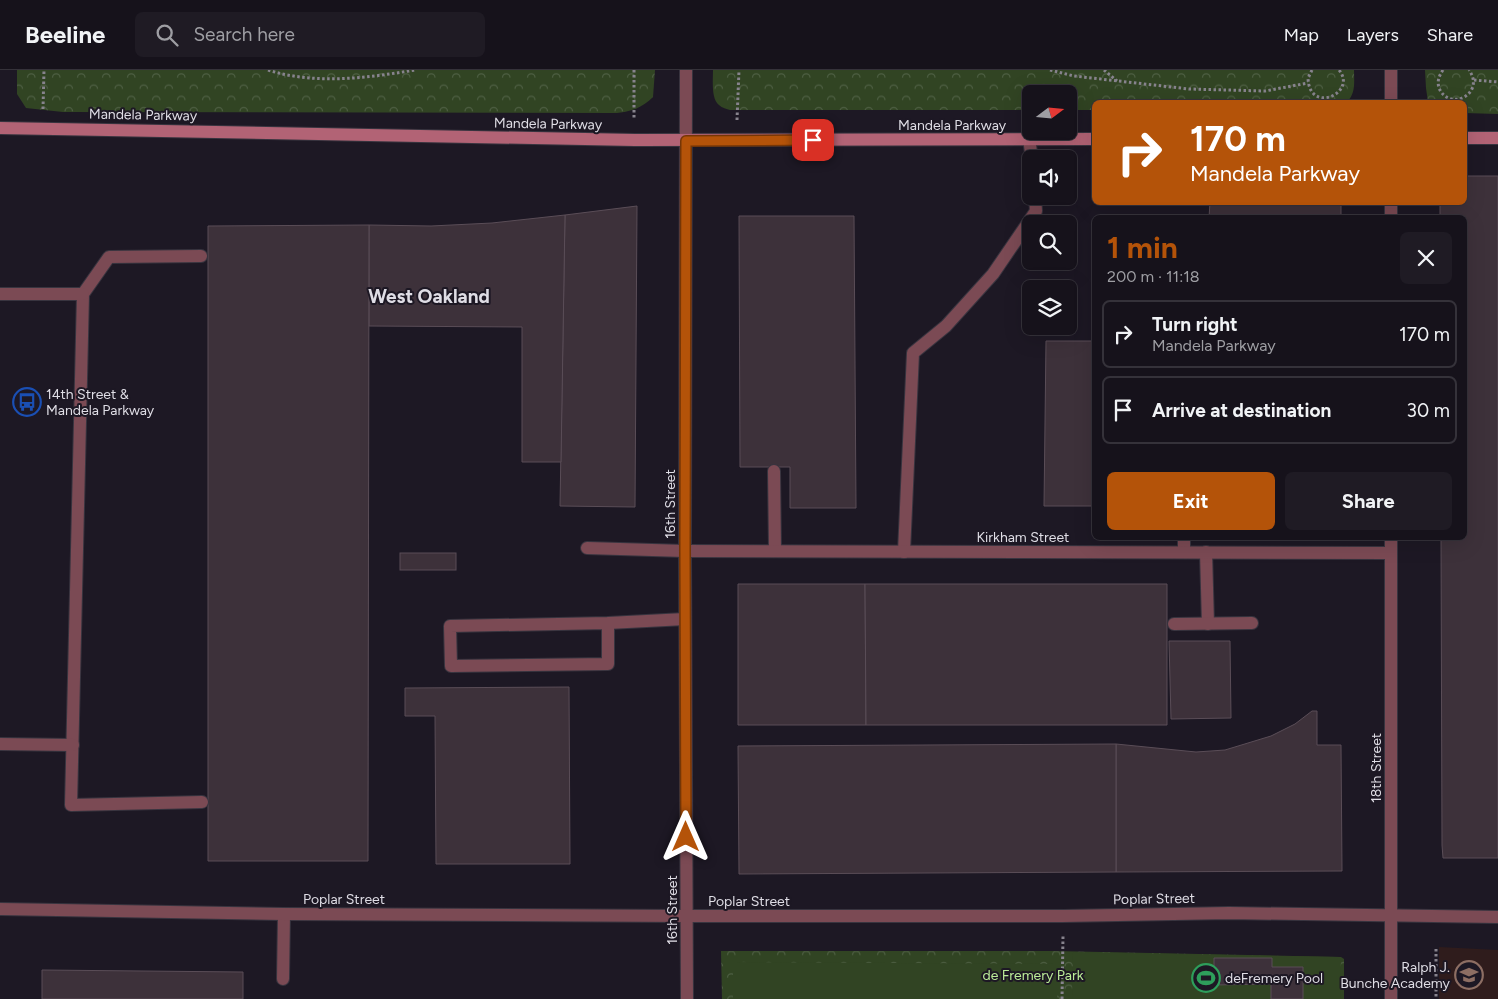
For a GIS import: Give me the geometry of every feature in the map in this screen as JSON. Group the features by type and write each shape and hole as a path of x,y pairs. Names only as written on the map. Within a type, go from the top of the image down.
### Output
{"main road":[{"name":"Mandela Parkway","path":"0,128 686,141 1022,139"},
{"path":"1467,138 1498,138"},
{"name":"Mandela Parkway","path":"1078,139 1092,139"}],"street":[{"name":"16th Street","path":"686,70 685,619 687,999"},
{"path":"1391,70 1391,100"},
{"path":"904,552 913,353 946,326 993,274 1036,211 1036,205"},
{"path":"201,256 110,256 82,294 71,805 202,802"},
{"path":"0,294 82,294"},
{"path":"774,470 776,551"},
{"path":"1184,540 1184,552"},
{"name":"18th Street","path":"1391,540 1391,999"},
{"name":"Kirkham Street","path":"587,548 685,551 1391,553"},
{"path":"1206,552 1208,624"},
{"path":"608,623 608,664 451,666 450,626 608,623 685,619"},
{"path":"1174,624 1252,623"},
{"path":"0,744 73,745"},
{"name":"Poplar Street","path":"0,910 284,914 687,916 1063,916 1228,913 1498,917"},
{"path":"283,979 284,914"}],"path":[{"path":"43,112 44,70"},
{"path":"268,70 281,74 332,79 415,70"},
{"path":"634,70 635,140"},
{"path":"735,140 739,70"},
{"path":"1050,70 1074,76 1189,89 1265,91 1308,83"},
{"path":"1104,70 1117,81"},
{"path":"1312,70 1308,83 1314,94 1326,98 1333,96 1341,89 1343,79 1339,70"},
{"path":"1443,70 1439,75 1438,83 1440,90 1444,96 1457,100 1465,97 1471,91 1474,80 1469,70"},
{"path":"1474,80 1498,82"},
{"path":"1062,999 1063,916"},
{"path":"1436,949 1436,999"}],"shaded area":[{"name":"Ralph J. Bunche Academy","path":"1439,947 1498,950 1498,999 1439,999"}],"green space":[{"path":"17,70 655,70 653,97 645,104 636,108 617,113 63,112 26,108 17,94"},
{"path":"713,70 1354,70 1353,91 1349,100 1092,100 1092,110 1078,110 1078,85 1022,85 1022,110 730,110 720,106 715,98"},
{"path":"1425,70 1498,70 1498,114 1467,113 1467,100 1428,100"},
{"name":"de Fremery Park","path":"721,951 1053,951 1341,957 1344,959 1344,999 722,999"},
{"name":"deFremery Pool","path":"1073,952 1341,957 1340,999 1072,999"},
{"path":"733,962 1057,964 1057,999 733,999"}],"building":[{"path":"1467,176 1498,176 1498,858 1443,858 1441,540 1467,540 1467,215 1440,215 1440,205 1467,205"},
{"path":"1210,205 1341,205 1341,215 1209,215"},
{"path":"637,206 635,507 560,506 565,215"},
{"path":"565,215 561,462 522,462 522,327 369,326 369,225 431,226 492,223"},
{"path":"739,216 854,216 856,508 790,508 790,467 740,467"},
{"path":"369,225 368,861 208,861 208,226"},
{"path":"1046,341 1092,341 1092,506 1044,506"},
{"path":"400,553 456,553 456,570 400,570"},
{"path":"738,584 865,584 866,725 738,725"},
{"path":"865,584 1167,584 1167,725 866,725"},
{"path":"1169,641 1230,641 1231,718 1171,719"},
{"path":"569,687 570,864 436,864 435,716 405,716 405,688"},
{"path":"1312,711 1317,711 1317,745 1341,745 1342,871 1116,872 1116,744 1196,752 1225,750 1271,736 1295,724"},
{"path":"1116,744 1116,872 739,874 738,746"},
{"path":"1214,958 1272,958 1272,967 1303,967 1303,999 1271,999 1271,984 1214,985"},
{"path":"42,970 243,972 243,999 42,999"}],"place":[{"name":"14th Street & Mandela Parkway","path":"27,402"},
{"name":"Ralph J. Bunche Academy","path":"1469,975"},
{"name":"deFremery Pool","path":"1206,978"}],"district":[{"name":"West Oakland","path":"429,296"}],"route":[{"path":"686,837 686,141 813,140"}]}
